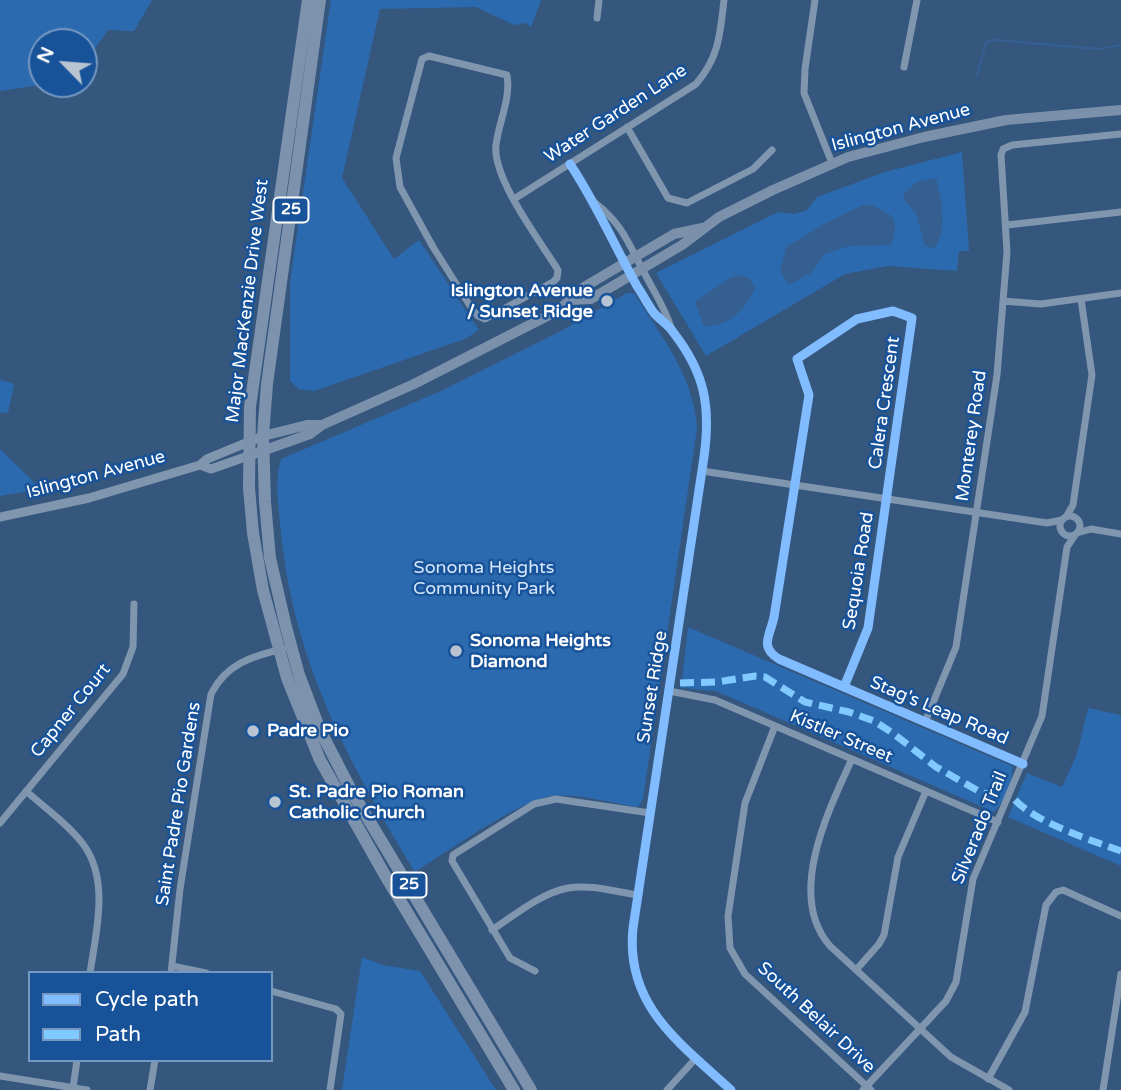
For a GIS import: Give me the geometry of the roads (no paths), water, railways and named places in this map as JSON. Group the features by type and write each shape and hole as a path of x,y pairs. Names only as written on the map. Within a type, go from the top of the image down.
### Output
{"main road":[{"name":"Major MacKenzie Drive West","path":"308,0 252,383 248,450 253,533 267,607 348,784 531,1090"},
{"name":"Major MacKenzie Drive West","path":"320,0 262,436 270,558 285,648 301,718 325,769 386,877 514,1090"},
{"name":"Islington Avenue","path":"570,300 591,299 682,245 719,217 832,163 972,126 1006,120 1121,110"},
{"name":"Islington Avenue","path":"248,450 265,451 310,434 322,425 500,341 559,310 584,287 674,234 704,227"},
{"name":"Islington Avenue","path":"262,436 307,425 322,425"}],"street":[{"path":"597,18 599,0"},
{"name":"Water Garden Lane","path":"514,199 695,84 707,71 716,54 723,0"},
{"path":"815,0 804,93 832,163"},
{"path":"904,67 917,0"},
{"path":"429,56 507,75 509,87 496,146 500,173 514,199 558,270 557,278 485,319 472,309 400,187 396,158 422,59 429,56"},
{"path":"627,127 668,198 678,202 687,203 753,169 772,150"},
{"name":"Monterey Road","path":"925,722 956,647 996,385 1007,225 1000,160 1003,149 1045,140 1121,134"},
{"path":"570,164 626,262 637,271"},
{"path":"594,202 613,217 636,256 637,271"},
{"path":"1007,225 1121,212"},
{"name":"Sunset Ridge","path":"637,271 655,314 671,328 693,361 705,392 708,424 632,950 640,990 662,1025 731,1090"},
{"name":"Sunset Ridge","path":"637,271 665,309 671,328"},
{"path":"1003,301 1041,304 1121,293"},
{"path":"1062,532 1064,518 1073,505 1092,375 1081,299"},
{"name":"Calera Crescent","path":"793,485 809,395 797,359 857,319 893,311 912,318 887,499"},
{"name":"Islington Avenue","path":"0,517 89,498 200,465 207,459 248,450 262,436"},
{"path":"702,471 1047,523 1069,536 1091,529"},
{"name":"Stag's Leap Road","path":"793,485 774,617 766,645 770,654 1023,764"},
{"name":"Sequoia Road","path":"844,687 867,628 887,499"},
{"path":"1073,505 1078,520 1076,534"},
{"path":"1047,523 1072,516 1091,529 1121,534"},
{"name":"Silverado Trail","path":"1062,532 1067,547"},
{"name":"Silverado Trail","path":"867,1089 946,1001 956,982 972,884 1042,716 1067,547 1076,534"},
{"name":"Capner Court","path":"0,823 123,674 133,648 134,604"},
{"name":"Saint Padre Pio Gardens","path":"172,969 180,888 211,694 221,678 239,663 285,648"},
{"name":"Kistler Street","path":"669,691 710,698 998,822"},
{"name":"South Belair Drive","path":"775,726 745,803 728,916 730,948 745,974 867,1089"},
{"path":"852,759 820,831 811,896 813,917 820,934 955,1060 1009,1090"},
{"path":"26,791 84,845 95,869 99,897 90,971"},
{"path":"856,970 884,935 898,857 926,791"},
{"path":"535,971 510,958 452,861 453,855 534,804 556,799 650,813"},
{"path":"492,929 549,895 567,888 584,887 638,895"},
{"path":"988,1079 1025,1012 1046,905 1056,892 1063,890 1121,916"},
{"path":"1103,1090 1121,974"},
{"path":"273,992 336,1009 341,1014 330,1090"},
{"path":"667,1090 696,1058"},
{"path":"73,1088 77,1062"},
{"path":"150,1090 155,1062"},
{"path":"0,1076 87,1090"}],"waterway":[{"path":"977,76 986,42 995,40 1099,49 1121,45"}],"place":[{"name":"Islington Avenue / Sunset Ridge","path":"607,301"},
{"name":"Sonoma Heights Diamond","path":"456,651"},
{"name":"Padre Pio","path":"253,731"},
{"name":"St. Padre Pio Roman Catholic Church","path":"275,802"}],"park label":[{"name":"Sonoma Heights Community Park","path":"484,578"}]}
